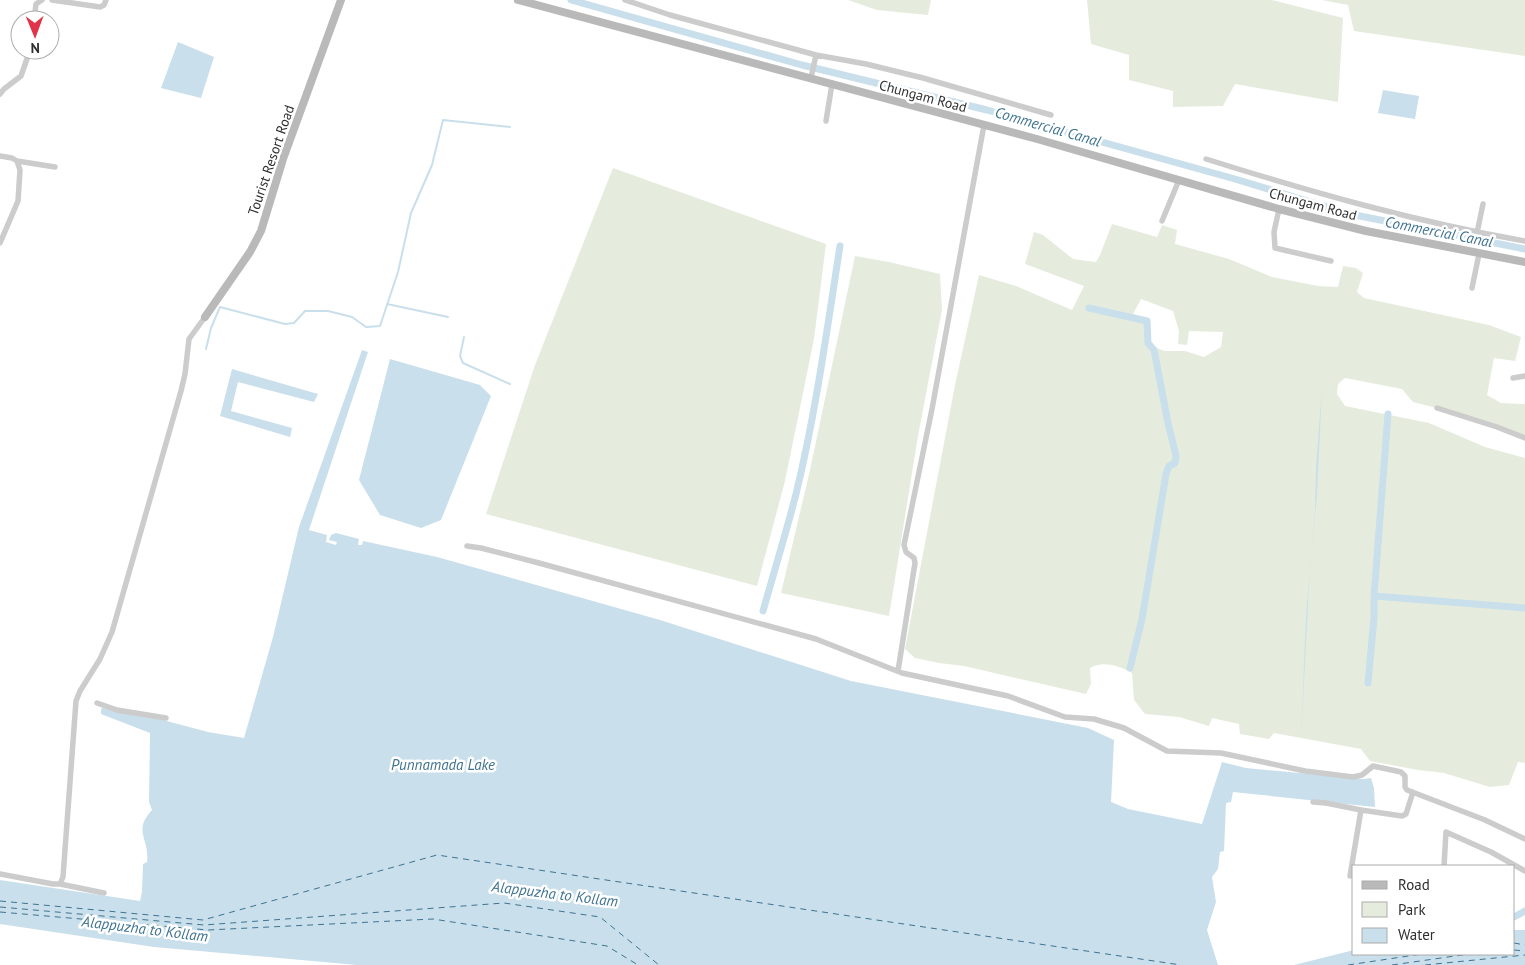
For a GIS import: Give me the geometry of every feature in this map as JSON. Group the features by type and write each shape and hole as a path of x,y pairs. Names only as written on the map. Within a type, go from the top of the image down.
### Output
{"main road":[{"name":"Tourist Resort Road","path":"205,317 250,252 261,231 283,159 341,0"},
{"name":"Chungam Road","path":"518,0 811,76 832,84 1366,232 1525,262"}],"street":[{"path":"35,10 36,4 42,0"},
{"path":"52,0 100,7 104,5 106,0"},
{"path":"625,0 670,15 816,56 866,64 923,78 1051,115"},
{"path":"811,76 816,56"},
{"path":"0,94 21,76 27,60"},
{"path":"826,121 832,84"},
{"path":"898,671 915,563 914,558 906,552 904,545 932,408 984,125"},
{"path":"0,156 17,161 55,167"},
{"path":"1206,159 1366,207 1477,233 1525,241"},
{"path":"0,243 18,201 20,170 17,161"},
{"path":"1162,221 1178,180"},
{"path":"1477,233 1483,204"},
{"path":"1279,209 1274,232 1275,248 1331,261"},
{"path":"1472,288 1479,254"},
{"path":"60,884 63,877 76,701 100,659 112,632 183,383 189,339 205,317"},
{"path":"1513,378 1525,376"},
{"path":"1437,408 1525,438"},
{"path":"468,546 519,558 816,639 898,671 1008,696 1065,716 1094,719 1124,728 1167,752 1221,754 1305,771 1354,777 1362,775 1369,768 1378,766 1404,773 1406,789 1485,820 1525,839"},
{"path":"98,703 117,710 166,718"},
{"path":"1313,802 1404,816 1413,792"},
{"path":"1350,876 1361,810"},
{"path":"1444,865 1446,832 1525,870"},
{"path":"0,874 104,893"}],"green space":[{"path":"848,0 931,0 928,15 877,10"},
{"path":"1087,0 1272,0 1343,18 1338,102 1235,84 1223,106 1173,107 1173,91 1129,80 1129,55 1091,44"},
{"path":"1322,0 1525,0 1525,56 1354,31 1348,5"},
{"path":"613,168 826,244 814,339 785,481 757,586 486,514 535,365"},
{"path":"1112,224 1157,237 1162,225 1177,230 1175,244 1229,259 1272,277 1318,286 1338,287 1343,266 1356,268 1363,273 1357,292 1364,298 1489,325 1521,337 1515,361 1494,358 1487,395 1501,403 1525,404 1525,436 1468,416 1413,402 1402,389 1345,378 1338,384 1337,394 1345,406 1429,423 1485,447 1525,458 1525,763 1518,762 1509,785 1490,787 1444,773 1370,761 1361,749 1274,733 1269,739 1240,734 1239,724 1212,718 1209,726 1179,717 1145,714 1134,700 1132,673 1111,665 1100,664 1090,668 1091,684 1086,694 964,666 915,658 905,649 955,385 979,275 1016,286 1072,310 1084,286 1025,264 1034,232 1043,235 1073,259 1096,262","holes":["1141,299 1173,311 1179,331 1178,344 1187,345 1189,331 1223,332 1221,347 1204,357 1185,351 1165,351 1145,344 1147,319 1133,314"]},
{"path":"855,256 940,274 942,310 918,436 889,616 781,593 810,470"}],"water":[{"path":"178,42 214,57 201,98 161,88"},
{"path":"1383,90 1419,96 1415,119 1378,113"},
{"name":"Punnamada Lake","path":"362,350 368,352 309,530 327,535 326,542 336,545 337,542 329,540 331,535 336,533 359,539 358,545 362,545 363,541 437,557 660,620 851,681 1088,728 1114,740 1111,802 1128,809 1202,824 1222,762 1246,768 1363,779 1371,778 1374,788 1375,807 1233,792 1231,802 1226,803 1224,851 1220,852 1218,869 1212,877 1216,902 1207,930 1218,965 357,965 154,947 0,924 0,880 140,901 143,864 147,862 142,830 146,818 152,810 149,802 150,733 101,714 101,709 107,705 208,732 244,738 273,637 299,527"},
{"path":"390,359 480,385 491,396 441,520 421,528 380,515 359,480"},
{"path":"232,369 318,394 314,402 238,382 231,411 292,428 290,437 220,416"},
{"path":"1322,389 1317,494 1311,554 1315,509"},
{"path":"1310,572 1301,739 1306,617"},
{"path":"1515,930 1525,930 1525,965 1294,965 1352,950 1352,955 1515,955"}],"waterway":[{"name":"Commercial Canal","path":"571,0 802,65 987,110 1235,179 1350,214 1525,249"},
{"path":"206,349 211,328 220,307 285,324 294,323 305,311 328,311 352,317 366,327 380,326 398,272 411,213 432,165 443,120 510,127"},
{"path":"763,611 803,463 821,370 840,246"},
{"path":"387,304 448,317"},
{"path":"1089,308 1147,321 1148,343 1154,350 1176,456 1175,463 1169,466 1166,474 1142,619 1130,668"},
{"path":"464,337 460,356 463,363 510,384"},
{"path":"1374,596 1388,414"},
{"path":"1368,683 1374,618 1374,596 1525,608"},
{"path":"1515,916 1525,911"}],"ferry route":[{"path":"0,901 203,920 437,855 1181,965"},
{"path":"0,907 204,925 504,903 600,917 659,965"},
{"path":"0,912 208,930 433,919 607,946 638,965"},
{"path":"1515,943 1525,945"},
{"path":"1515,950 1525,951"},
{"path":"1348,965 1415,955"},
{"path":"1392,965 1462,955"},
{"path":"1425,965 1525,955"}],"water label":[{"name":"Alappuzha to Kollam","path":"555,894"},
{"name":"Alappuzha to Kollam","path":"145,929"}]}
